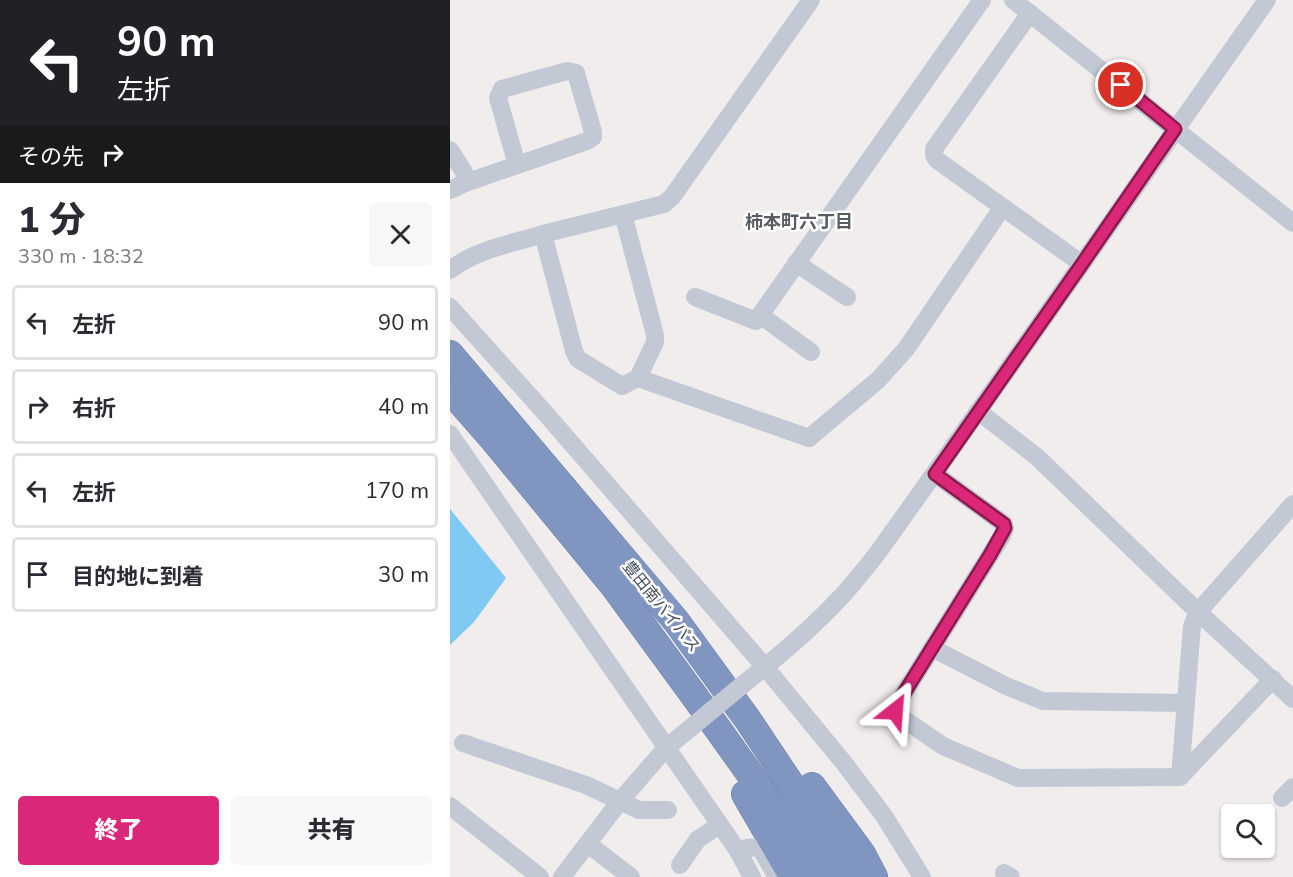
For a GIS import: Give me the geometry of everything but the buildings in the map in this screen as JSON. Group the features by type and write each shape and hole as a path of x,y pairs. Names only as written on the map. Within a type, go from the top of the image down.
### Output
{"highway":[{"name":"豊田南バイパス","path":"450,354 676,621 748,720 816,822 846,877"},
{"name":"豊田南バイパス","path":"450,390 613,585 792,833 817,877"},
{"path":"613,585 616,610 735,776 793,877"},
{"path":"676,621 726,670 755,707 862,854 874,877"}],"street":[{"path":"450,270 476,254 543,234 664,204 672,197 811,0"},
{"path":"695,297 756,321 982,0"},
{"path":"1013,0 1293,223"},
{"path":"562,877 620,801 666,748 817,621 840,598 876,555 1267,0"},
{"path":"1030,13 934,149 934,155 937,160 1002,208 1082,264"},
{"path":"458,186 587,141 593,137 594,132 576,73 567,71 502,88 498,98 517,165"},
{"path":"450,150 464,172 458,186"},
{"path":"638,378 809,438 878,380 906,349 1002,208"},
{"path":"543,234 578,359 622,386 638,378 656,335 623,214"},
{"path":"796,263 847,297"},
{"path":"450,307 765,667 858,780 884,816 922,877"},
{"path":"760,315 811,352"},
{"path":"978,411 1037,457 1198,612 1293,699"},
{"path":"450,434 738,851 752,877"},
{"path":"935,474 1004,524 1005,528 896,706 895,711 899,716 944,746 1018,778 1180,777 1273,679"},
{"path":"1180,777 1192,626 1198,612 1293,504"},
{"path":"932,648 1006,686 1043,700 1186,703"},
{"path":"463,743 586,785 639,810 668,810"},
{"path":"450,806 540,877"},
{"path":"680,865 698,839 720,825"},
{"path":"588,844 631,877"},
{"path":"738,851 744,848 760,848 777,877"}],"water":[{"path":"450,509 506,578 474,622 450,645"}],"district":[{"name":"柿本町六丁目","path":"799,222"}],"route":[{"path":"895,711 1005,528 1004,524 935,474 1175,129 1121,85"}]}
